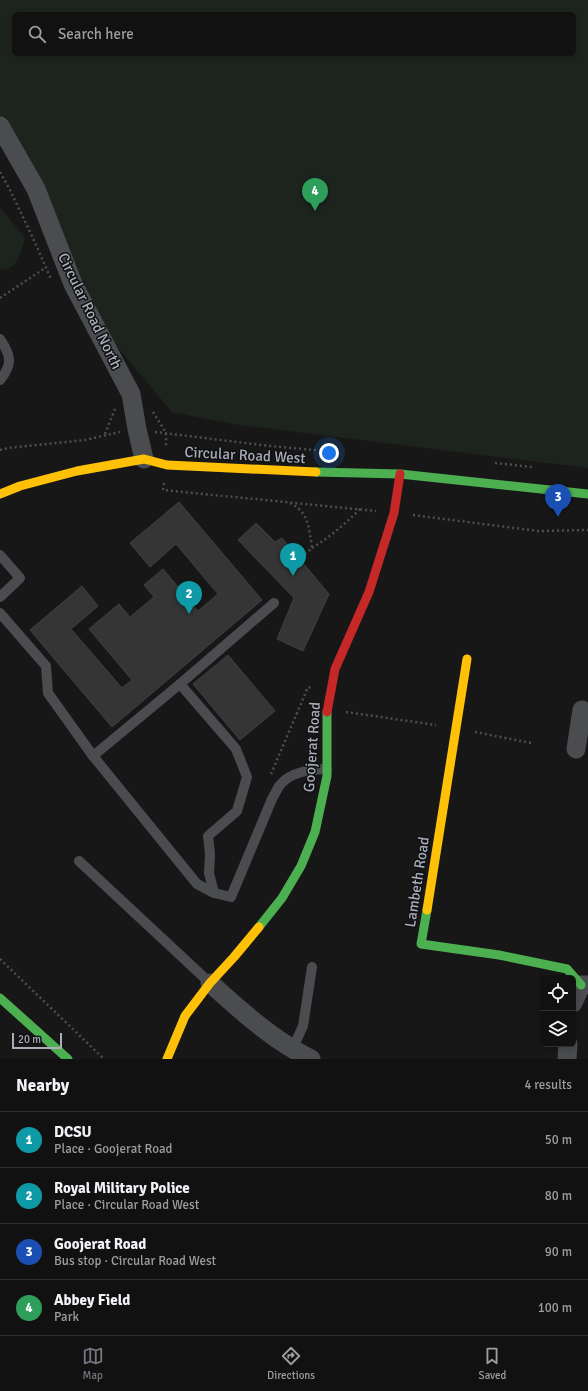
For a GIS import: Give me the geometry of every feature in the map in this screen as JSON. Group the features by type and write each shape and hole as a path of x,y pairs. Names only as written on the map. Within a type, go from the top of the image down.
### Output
{"street":[{"name":"Circular Road North","path":"0,126 36,189 74,284 131,394 144,459"},
{"name":"Circular Road West","path":"0,494 20,486 77,471 144,459 167,465 327,473 400,474 588,494"},
{"name":"Goojerat Road","path":"167,1059 184,1016 282,898 301,866 315,832 327,776 327,710 335,669 369,592 394,513 400,474"},
{"name":"Lambeth Road","path":"467,659 421,944 498,955 567,969 584,985"},
{"path":"576,749 582,710"},
{"path":"210,983 271,1035 292,1050 310,1059"},
{"path":"576,998 584,985"},
{"path":"0,999 68,1059"},
{"path":"567,1059 568,1047"}],"lane":[{"path":"0,339 6,347 10,361 8,371 0,380"},
{"path":"0,556 20,578 0,596"},
{"path":"93,756 274,603"},
{"path":"0,613 46,666 48,693 93,756 197,884 214,893 230,897 272,799 281,784 290,777 305,771 327,769"},
{"path":"180,684 236,749 246,777 236,812 208,836 210,854 209,873 214,893"},
{"path":"79,861 210,983"},
{"path":"292,1050 302,1026 312,967"}],"path":[{"path":"0,298 45,268"},
{"path":"0,450 85,440 137,429 270,446 341,453"},
{"path":"488,463 533,467"},
{"path":"163,490 360,509 538,531 588,530"},
{"path":"288,502 297,506 306,516 312,548"},
{"path":"299,559 312,548 343,527 360,509"},
{"path":"327,710 455,728 531,743"},
{"path":"0,959 104,1059"}],"shaded area":[{"path":"0,0 588,0 588,468 239,425 172,412 87,311 0,125"},
{"path":"0,207 25,238 18,259 15,263 11,267 0,270"}],"building":[{"path":"179,502 262,600 112,727 30,630 82,586 98,606 71,629 122,688 132,680 89,629 119,604 130,617 154,597 144,585 163,569 198,611 218,594 176,544 150,567 130,543"},
{"path":"256,523 275,542 282,538 329,594 303,651 277,639 294,598 238,540"},
{"path":"228,655 275,711 240,740 193,684"}],"traffic: fast":[{"path":"316,472 400,474 588,494"},
{"path":"259,927 282,898 301,866 315,832 327,776 327,712"},
{"path":"427,910 421,944 499,955 567,969 581,985"},
{"path":"0,998 68,1059"}],"traffic: slow":[{"path":"0,494 20,486 77,471 144,459 167,465 316,472"},
{"path":"427,910 467,659"},
{"path":"167,1059 185,1016 210,983 259,927"}],"traffic: jam":[{"path":"327,712 335,669 369,592 394,513 400,474"}],"place":[{"name":"Abbey Field","path":"315,211"},
{"name":"Goojerat Road","path":"558,517"},
{"name":"DCSU","path":"293,576"},
{"name":"Royal Military Police","path":"189,614"}]}
